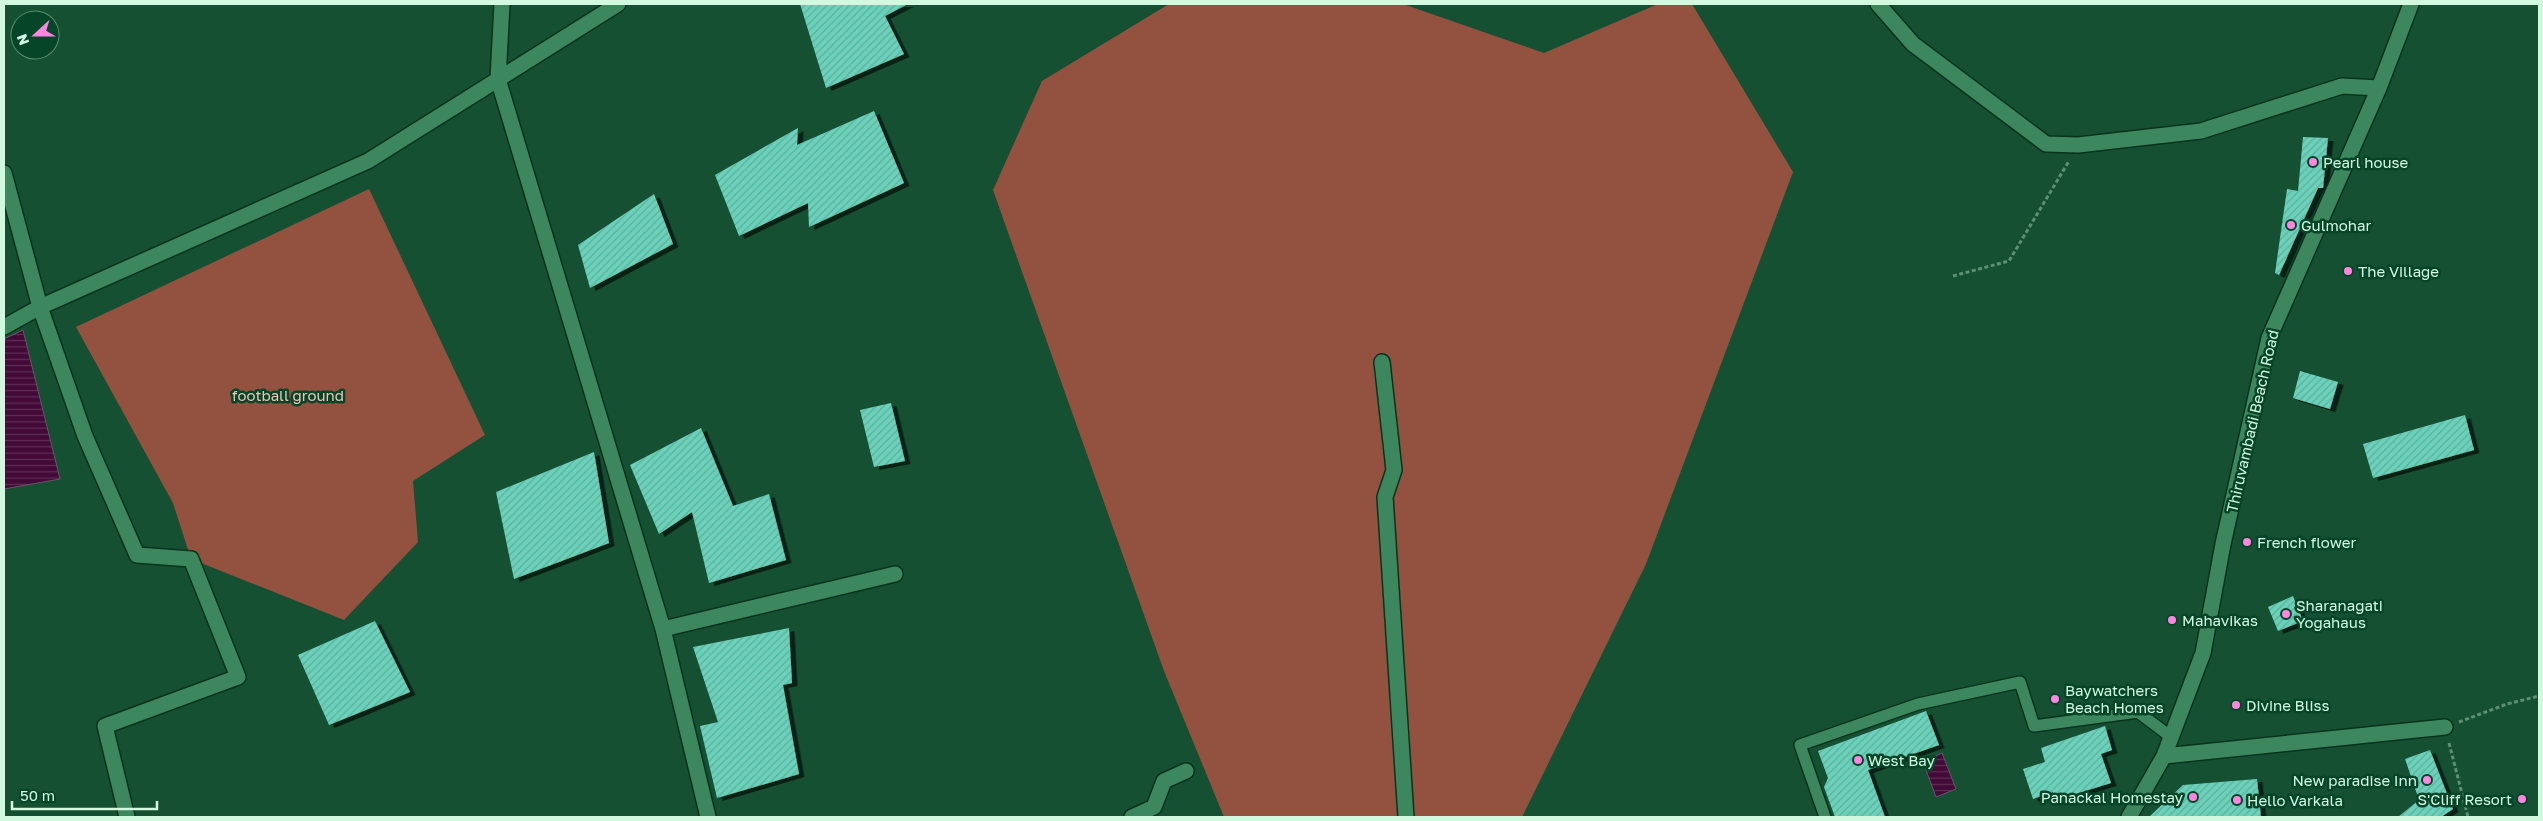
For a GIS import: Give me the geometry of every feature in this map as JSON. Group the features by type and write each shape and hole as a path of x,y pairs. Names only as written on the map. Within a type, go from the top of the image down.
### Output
{"street":[{"path":"502,4 498,80 663,629 708,817"},
{"path":"4,327 40,307 368,161 618,4"},
{"path":"1878,4 1913,44 2046,144 2078,146 2201,131 2342,86 2379,88"},
{"name":"Thiruvambadi Beach Road","path":"2129,817 2164,756 2203,653 2223,544 2269,338 2379,88 2411,4"},
{"path":"4,173 40,307 85,436 137,556 191,559 238,677 105,726 127,817"},
{"path":"1382,362 1394,470 1384,497 1406,817"},
{"path":"663,629 895,574"},
{"path":"2164,756 2445,727"},
{"path":"1132,817 1154,808 1164,781 1186,771"}],"lane":[{"path":"1825,817 1800,745 1918,704 2020,682 2034,726 2138,712 2171,737"}],"path":[{"path":"1952,276 2009,261 2078,146"},
{"path":"2468,817 2445,727 2507,704 2539,696"}],"green space":[{"path":"1169,4 1403,4 1544,53 1658,4 1692,4 1793,172 1646,564 1522,817 1224,817 1164,671 993,190 1042,81"},
{"name":"football ground","path":"369,189 485,435 413,481 418,542 344,620 191,559 173,503 76,327"}],"shaded area":[{"path":"23,330 60,479 4,489 4,339"},
{"path":"1942,753 1956,789 1936,797 1923,762"}],"building":[{"path":"800,4 908,4 885,16 904,54 826,88"},
{"path":"874,111 904,183 809,227 808,203 739,236 715,175 798,128 797,145"},
{"path":"2303,137 2328,138 2323,188 2318,188 2279,275 2275,273 2287,189 2298,191"},
{"path":"654,194 673,244 590,288 578,245"},
{"path":"2300,371 2338,382 2330,409 2293,398"},
{"path":"891,403 905,461 874,467 860,410"},
{"path":"2465,415 2474,450 2373,478 2363,444"},
{"path":"701,428 733,506 769,494 786,560 709,583 692,512 659,534 630,465"},
{"path":"594,452 609,543 514,579 496,492"},
{"name":"Sharanagati Yogahaus","path":"2293,596 2303,621 2278,631 2268,607"},
{"path":"375,621 410,692 329,725 298,655"},
{"path":"789,628 792,683 783,685 799,774 717,798 700,726 718,722 693,647"},
{"name":"West Bay","path":"1926,711 1939,745 1868,770 1885,817 1835,817 1824,787 1828,778 1818,751"},
{"path":"2105,726 2112,750 2101,754 2111,783 2056,800 2053,792 2033,799 2023,769 2045,762 2041,748"},
{"name":"New paradise Inn","path":"2430,750 2453,809 2441,817 2398,817 2419,800 2405,759"},
{"path":"2257,779 2261,817 2149,817 2183,785"}],"place":[{"name":"Pearl house","path":"2313,162"},
{"name":"Gulmohar","path":"2291,225"},
{"name":"The Village","path":"2348,271"},
{"name":"French flower","path":"2247,542"},
{"name":"Sharanagati Yogahaus","path":"2286,614"},
{"name":"Mahavikas","path":"2172,620"},
{"name":"Baywatchers Beach Homes","path":"2055,699"},
{"name":"Divine Bliss","path":"2236,705"},
{"name":"West Bay","path":"1858,760"},
{"name":"New paradise Inn","path":"2427,780"},
{"name":"Panackal Homestay","path":"2193,797"},
{"name":"S'Cliff Resort","path":"2522,799"},
{"name":"Hello Varkala","path":"2237,800"}]}
